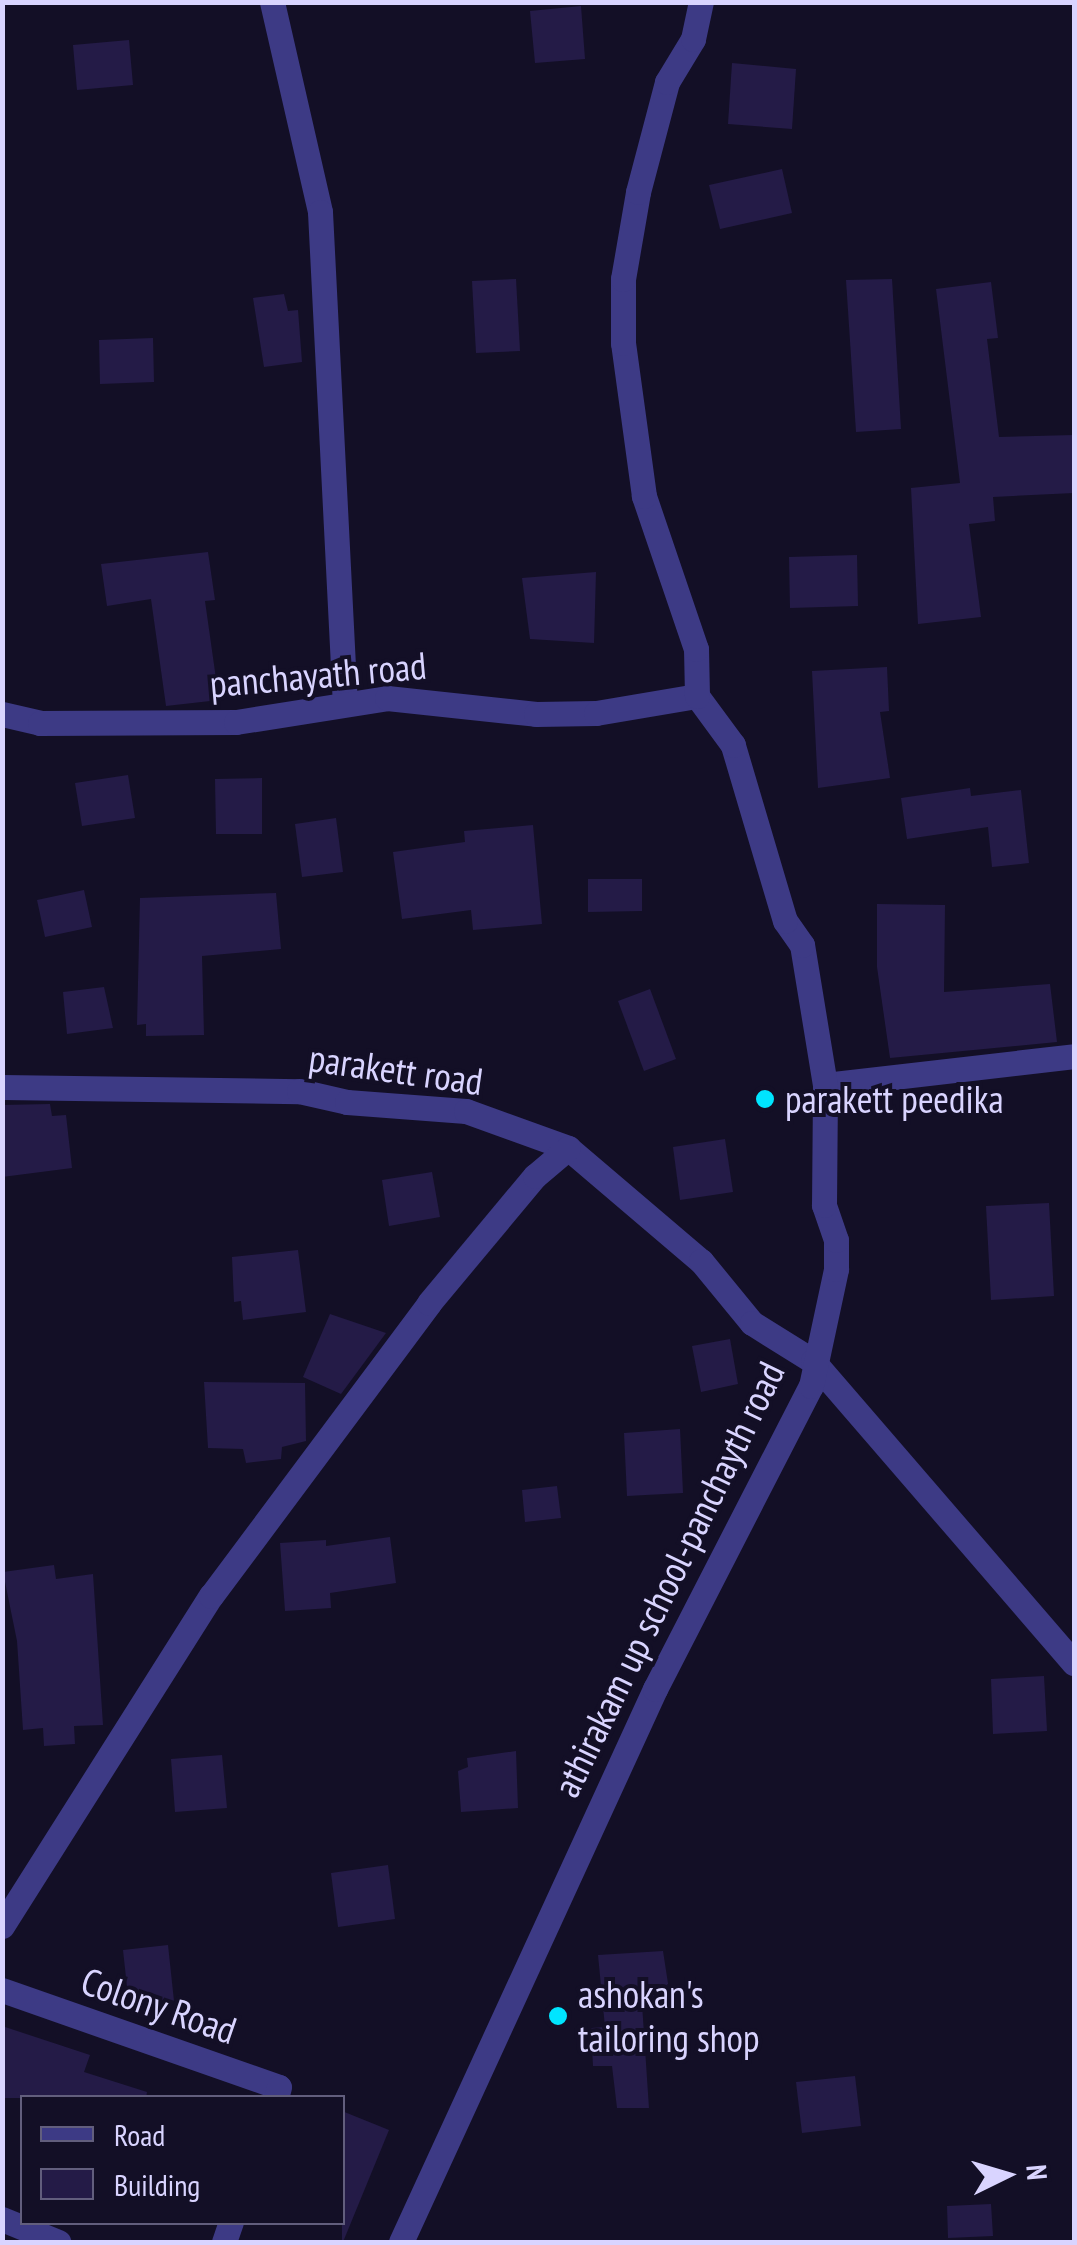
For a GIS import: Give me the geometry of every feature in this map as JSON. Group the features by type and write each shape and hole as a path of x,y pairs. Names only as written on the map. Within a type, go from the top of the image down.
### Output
{"street":[{"path":"272,2 320,212 345,702"},
{"path":"698,696 696,650 644,496 623,343 623,278 658,108 693,39 700,2"},
{"name":"panchayath road","path":"2,714 40,722 236,722 345,702 438,699 536,714 596,713 698,696"},
{"name":"athirakam up school-panchayth road","path":"401,2242 655,1689 811,1386 813,1361 836,1269 836,1240 824,1205 825,1084 802,945 785,922 733,745 698,696"},
{"path":"825,1084 1074,1056"},
{"name":"parakett road","path":"2,1087 299,1090 346,1102 466,1112 568,1148 701,1262 752,1323 813,1361 1074,1663"},
{"path":"2,1926 234,1564 429,1303 536,1176 568,1148"},
{"name":"Colony Road","path":"2,1990 280,2086 277,2095"},
{"path":"2,2219 58,2242"}],"building":[{"path":"581,6 585,59 535,63 530,11"},
{"path":"129,40 133,85 77,90 73,45"},
{"path":"732,63 796,69 792,129 728,124"},
{"path":"782,169 792,213 720,229 709,185"},
{"path":"516,279 520,351 476,353 472,281"},
{"path":"892,279 901,429 856,432 846,280"},
{"path":"991,282 998,338 987,339 999,437 1074,435 1074,493 993,497 995,521 969,524 981,617 918,624 911,488 960,483 936,289"},
{"path":"284,294 288,311 298,310 302,362 264,367 253,298"},
{"path":"153,338 154,382 100,384 99,340"},
{"path":"208,552 215,600 205,601 219,700 166,706 151,599 107,606 101,564"},
{"path":"857,555 858,606 790,608 789,557"},
{"path":"596,572 594,643 530,639 522,578"},
{"path":"887,667 889,711 880,712 890,778 818,788 812,671"},
{"path":"128,775 135,818 82,826 75,783"},
{"path":"262,778 262,834 216,834 215,779"},
{"path":"970,788 971,796 1021,790 1029,863 992,867 988,827 907,839 901,798"},
{"path":"336,818 343,872 302,877 295,824"},
{"path":"533,825 542,924 473,930 471,910 402,919 393,852 465,842 464,831"},
{"path":"588,879 642,879 642,911 588,912"},
{"path":"84,890 92,927 45,937 37,900"},
{"path":"276,893 281,949 202,956 204,1035 146,1036 146,1024 137,1025 140,898"},
{"path":"877,904 945,905 944,992 1050,984 1057,1042 890,1058 877,967"},
{"path":"104,987 113,1028 67,1034 63,992"},
{"path":"650,989 676,1059 644,1071 618,1001"},
{"path":"50,1104 52,1116 66,1115 72,1168 2,1177 2,1105"},
{"path":"725,1139 733,1192 680,1200 673,1147"},
{"path":"432,1172 440,1217 389,1226 382,1180"},
{"path":"1049,1203 1054,1296 991,1300 986,1206"},
{"path":"298,1250 306,1312 243,1320 241,1301 234,1302 232,1257"},
{"path":"330,1314 386,1333 341,1394 303,1377"},
{"path":"730,1339 738,1384 701,1392 692,1346"},
{"path":"204,1382 305,1383 306,1441 282,1447 281,1459 246,1463 243,1449 208,1448"},
{"path":"680,1429 683,1493 627,1496 624,1433"},
{"path":"557,1486 561,1518 525,1522 522,1490"},
{"path":"390,1537 396,1583 330,1593 331,1608 285,1611 280,1543 326,1540 326,1546"},
{"path":"54,1565 56,1579 93,1574 103,1725 74,1726 75,1744 44,1746 43,1728 23,1730 17,1641 3,1572"},
{"path":"1044,1676 1047,1731 993,1734 991,1679"},
{"path":"516,1751 518,1808 461,1812 458,1771 468,1767 467,1758"},
{"path":"222,1755 227,1808 175,1812 171,1759"},
{"path":"388,1865 395,1919 338,1927 331,1873"},
{"path":"168,1945 174,2001 129,2005 123,1950"},
{"path":"663,1951 671,2003 642,2004 649,2108 617,2108 612,2066 593,2066 591,2028 605,2027 598,1955"},
{"path":"2,2026 90,2055 84,2072 147,2092 146,2095 2,2098"},
{"path":"855,2076 861,2126 802,2133 796,2082"},
{"path":"345,2112 389,2130 342,2242 345,2225"},
{"path":"991,2204 993,2236 948,2238 947,2206"}],"place":[{"name":"parakett peedika","path":"765,1099"},
{"name":"ashokan's tailoring shop","path":"558,2016"}]}
